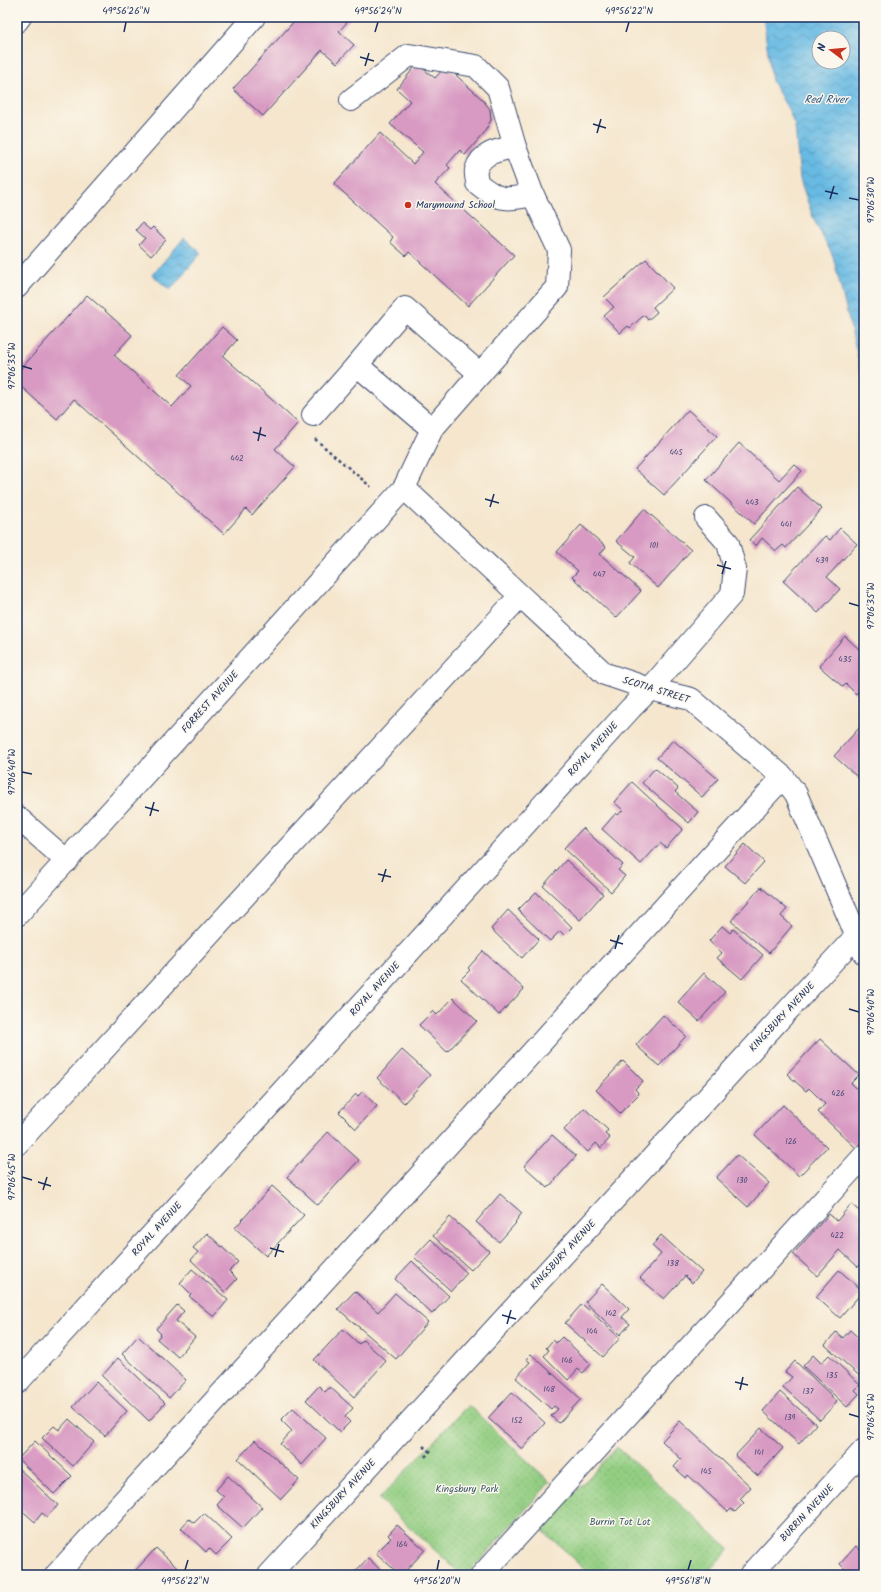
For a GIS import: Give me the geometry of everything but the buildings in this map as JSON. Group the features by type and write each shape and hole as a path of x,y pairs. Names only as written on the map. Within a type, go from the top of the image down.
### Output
{"street":[{"path":"17,21 20,17"},
{"path":"17,287 254,17"},
{"name":"FORREST AVENUE","path":"17,915 404,488 432,428 557,287 559,250 533,195 515,147 498,88 476,66 408,55 351,100"},
{"path":"515,147 495,150 484,157 476,171 477,183 491,195 508,200 533,195"},
{"path":"311,424 357,365 405,308 480,374"},
{"path":"357,365 432,428"},
{"name":"SCOTIA STREET","path":"404,488 605,674 650,689 691,699 783,777 796,794 860,944"},
{"name":"ROYAL AVENUE","path":"17,1383 631,708 650,689 732,594 735,569 728,543 706,518"},
{"path":"17,1144 520,596"},
{"path":"56,1575 783,777"},
{"path":"17,817 67,861"},
{"name":"KINGSBURY AVENUE","path":"269,1575 860,944"},
{"path":"482,1575 864,1156"},
{"name":"BURRIN AVENUE","path":"750,1575 864,1450"}],"path":[{"path":"311,424 371,487"},
{"path":"423,1446 430,1452"},
{"path":"425,1457 434,1448"}],"green space":[{"name":"Kingsbury Park","path":"468,1405 550,1482 467,1575 462,1575 379,1499"},
{"name":"Burrin Tot Lot","path":"617,1447 729,1549 705,1575 592,1575 541,1529"}],"water":[{"name":"Red River","path":"763,17 864,17 864,382 833,256 814,220 800,179 795,126 788,109 772,81"},
{"path":"184,238 201,253 170,290 152,275"}],"place":[{"name":"Marymound School","path":"408,205"}]}
